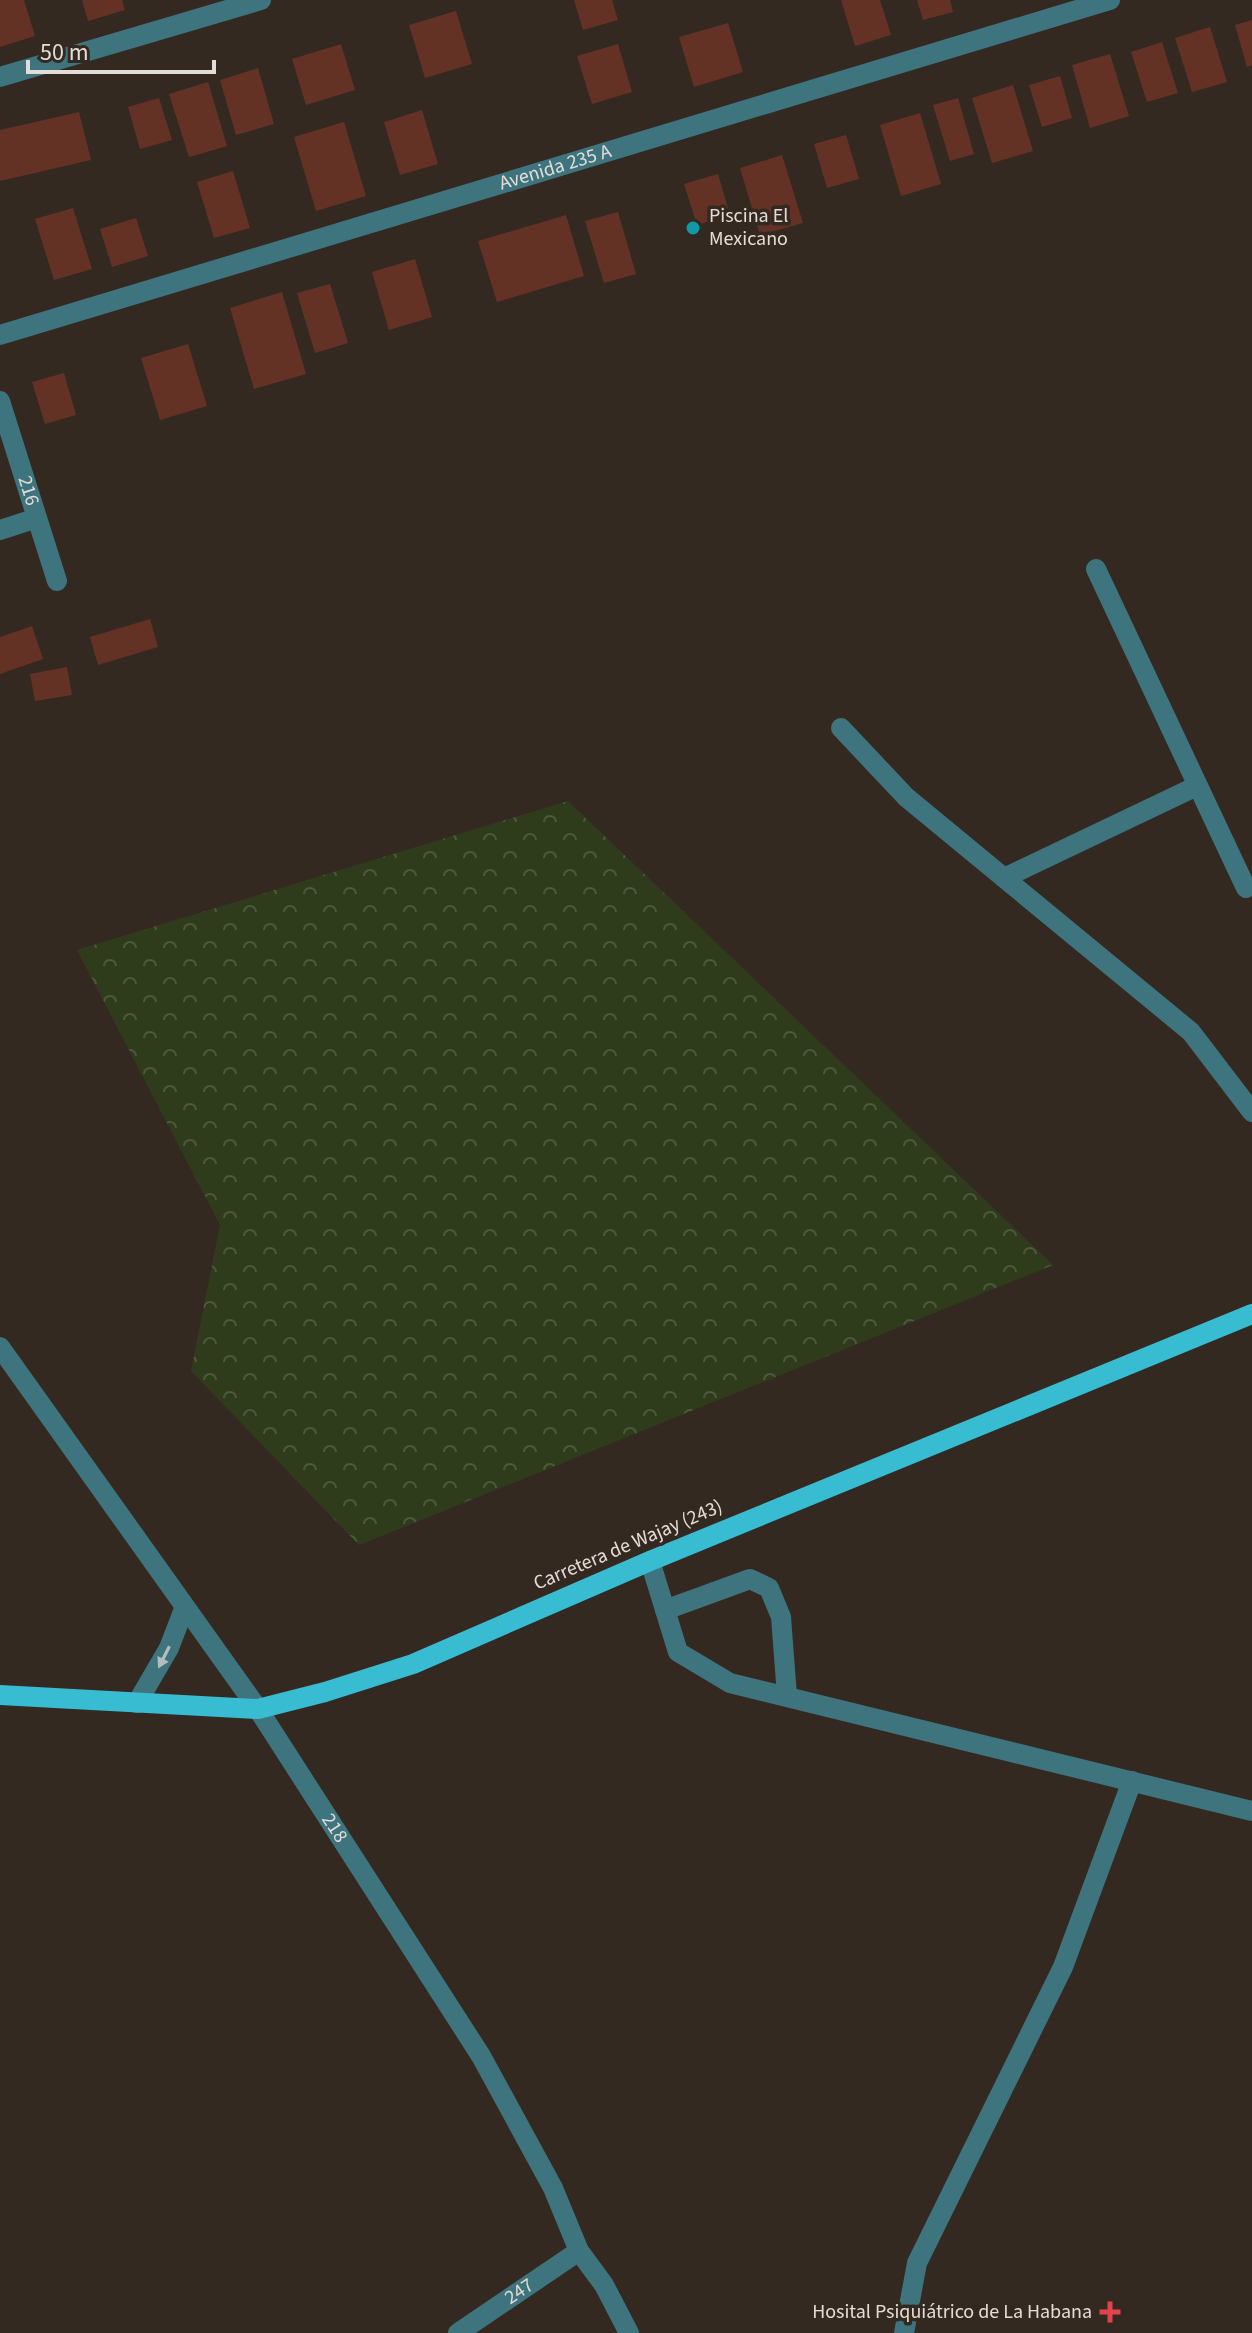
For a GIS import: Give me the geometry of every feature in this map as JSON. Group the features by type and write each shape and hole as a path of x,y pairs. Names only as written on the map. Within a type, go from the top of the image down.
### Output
{"main road":[{"name":"Carretera de Wajay (243)","path":"0,1695 258,1709 413,1664 650,1561 1252,1314"}],"street":[{"path":"0,77 261,0"},
{"name":"Avenida 235 A","path":"0,335 1110,0"},
{"name":"216","path":"0,401 57,581"},
{"path":"0,530 37,518"},
{"path":"1096,569 1246,888"},
{"path":"841,728 906,797 1191,1032 1252,1112"},
{"path":"1004,878 1197,786"},
{"name":"218","path":"0,1347 258,1709 481,2056 553,2188 579,2251 604,2285 629,2333"},
{"path":"650,1561 678,1652 730,1683 1252,1811"},
{"path":"665,1610 750,1579 769,1588 781,1617 787,1696"},
{"path":"137,1703 169,1648 184,1609"},
{"path":"904,2333 917,2263 1063,1967 1132,1781"},
{"name":"247","path":"458,2333 579,2251"}],"green space":[{"path":"568,801 1053,1265 359,1545 191,1371 220,1225 77,950"}],"building":[{"path":"0,0 24,0 35,36 0,47"},
{"path":"82,0 122,0 125,10 88,21"},
{"path":"574,0 612,0 618,20 583,30"},
{"path":"841,0 880,0 891,35 855,46"},
{"path":"917,0 950,0 953,12 923,20"},
{"path":"456,11 472,64 425,78 409,25"},
{"path":"1252,20 1252,65 1247,67 1235,25"},
{"path":"728,23 743,72 694,87 679,37"},
{"path":"1210,27 1227,82 1192,92 1175,38"},
{"path":"1162,42 1178,93 1147,102 1131,52"},
{"path":"341,44 355,90 306,105 292,59"},
{"path":"618,44 632,92 592,104 577,56"},
{"path":"1110,54 1129,116 1090,128 1072,65"},
{"path":"258,68 274,124 236,135 220,80"},
{"path":"1060,76 1072,118 1042,127 1029,85"},
{"path":"208,82 227,146 189,157 169,94"},
{"path":"1013,85 1033,151 992,163 972,98"},
{"path":"159,98 172,140 140,149 128,107"},
{"path":"958,98 974,154 950,161 933,105"},
{"path":"422,110 438,164 400,175 384,122"},
{"path":"79,112 91,160 0,181 0,130"},
{"path":"920,113 941,184 901,196 880,125"},
{"path":"344,122 366,196 316,211 294,137"},
{"path":"846,135 859,179 827,188 814,144"},
{"path":"782,155 803,223 760,235 740,168"},
{"path":"233,171 250,228 214,238 197,182"},
{"path":"718,174 730,215 697,225 684,184"},
{"path":"73,208 92,269 54,280 35,219"},
{"path":"618,212 636,274 604,283 585,221"},
{"path":"566,215 584,276 497,302 478,241"},
{"path":"136,218 148,256 112,267 100,229"},
{"path":"415,259 432,317 389,330 372,272"},
{"path":"330,284 348,343 315,353 297,293"},
{"path":"282,292 306,374 254,389 230,308"},
{"path":"188,344 207,406 160,420 141,358"},
{"path":"64,373 76,415 45,424 32,382"},
{"path":"150,619 158,647 98,665 90,637"},
{"path":"32,626 43,659 0,674 0,637"},
{"path":"67,667 72,695 35,701 30,674"}],"place":[{"name":"Piscina El Mexicano","path":"693,228"},
{"name":"Hosital Psiquiátrico de La Habana","path":"1110,2312"}]}
